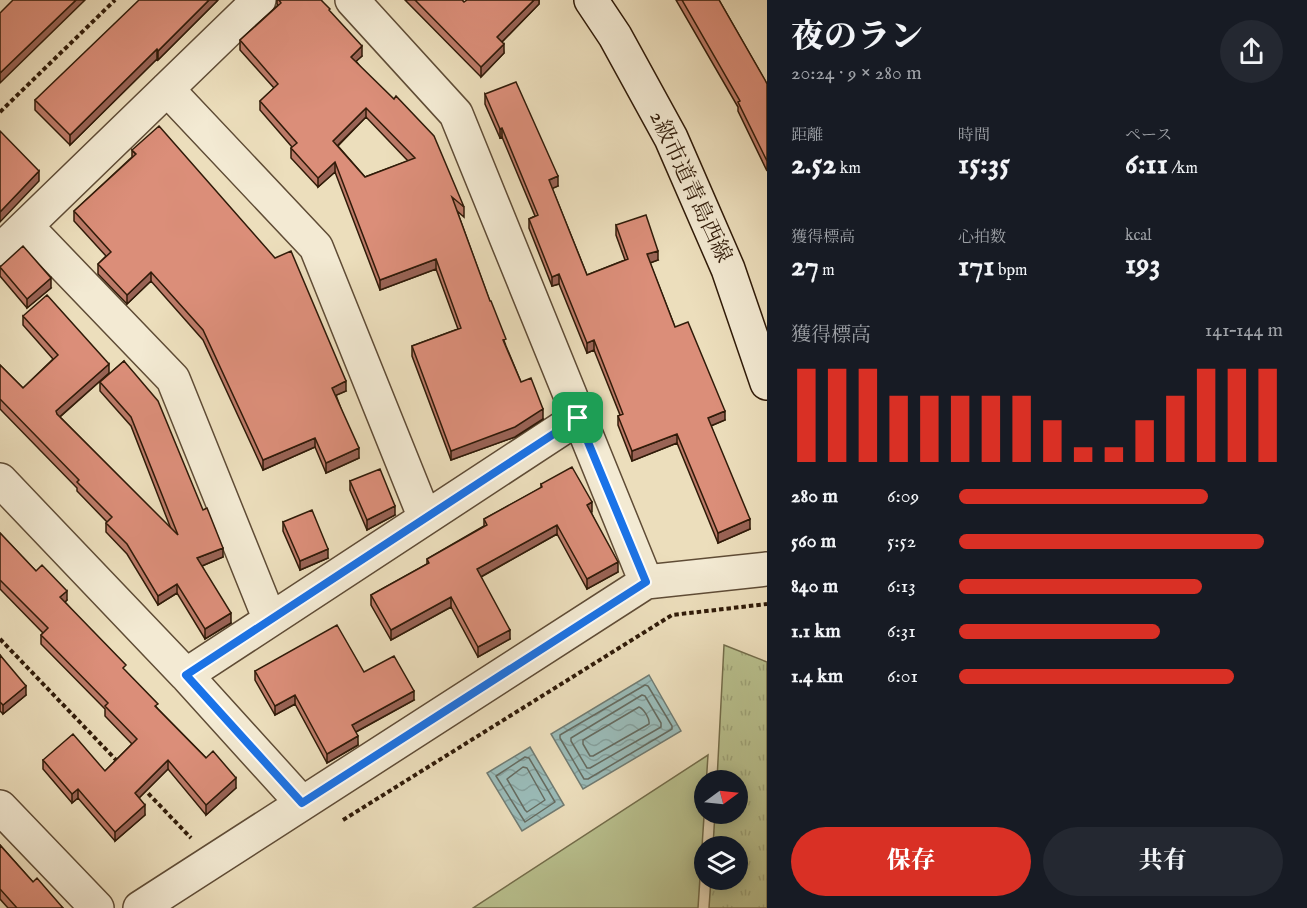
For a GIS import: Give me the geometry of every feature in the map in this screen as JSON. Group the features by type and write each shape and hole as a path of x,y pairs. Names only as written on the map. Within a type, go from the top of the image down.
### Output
{"street":[{"path":"0,251 259,0"},
{"path":"352,0 456,114 646,582"},
{"name":"2級市道青島西線","path":"591,0 615,36 671,138 728,269 767,383"},
{"path":"167,89 316,248 425,518"},
{"path":"26,226 173,379 270,620"},
{"path":"186,675 578,418"},
{"path":"0,480 186,675 302,803"},
{"path":"140,908 646,582 767,569"},
{"path":"0,807 97,908"}],"path":[{"path":"0,112 115,0"},
{"path":"343,820 672,615 767,604"},
{"path":"0,639 123,767"},
{"path":"139,784 213,861"}],"green space":[{"path":"724,645 767,662 767,908 709,908 710,890 748,890 748,836 714,836 714,824 748,824 748,770 718,770"},
{"path":"708,755 707,770 694,770 694,824 703,824 703,836 694,836 694,890 699,890 698,908 473,908"}],"water":[{"path":"649,675 681,731 583,789 551,734"},
{"path":"530,747 564,805 522,831 487,773"}],"building":[{"path":"13,0 76,0 0,73 0,13"},
{"path":"139,0 209,0 70,135 35,100"},
{"path":"279,0 321,0 362,46 351,57 394,99 396,96 434,136 464,207 452,197 506,339 503,340 521,382 531,378 543,409 515,427 451,451 412,346 461,328 436,259 380,280 335,162 318,178 291,148 297,143 260,101 278,84 240,40 281,3","holes":["366,108 415,158 365,177 333,141"]},
{"path":"415,0 462,0 464,2 467,0 534,0 497,37 504,44 481,67"},
{"path":"682,0 719,0 765,80 767,84 767,161 738,102 740,101"},
{"path":"516,82 558,176 549,180 587,275 628,259 616,225 646,215 658,251 647,254 675,327 688,322 725,411 708,418 750,519 718,533 677,434 632,451 618,416 623,414 594,340 587,343 559,274 552,277 529,219 538,215 502,128 500,129 485,94"},
{"path":"159,126 275,258 291,251 346,381 332,388 359,448 326,463 315,438 263,460 203,330 151,272 127,295 98,264 111,252 74,211 136,154 132,150"},
{"path":"0,131 39,171 0,212"},
{"path":"23,246 51,278 27,299 0,267"},
{"path":"47,295 109,364 56,411 57,414 178,535 131,417 100,382 124,361 158,401 203,510 207,508 223,548 197,558 231,613 205,629 177,584 158,596 127,544 106,523 112,517 0,399 0,365 23,388 58,355 23,316"},
{"path":"572,467 592,502 587,505 618,562 587,579 557,525 477,569 510,630 478,647 451,597 391,630 371,595 429,563 427,559 487,525 484,519 542,487 541,484"},
{"path":"380,469 395,506 367,520 350,481"},
{"path":"312,510 328,549 300,561 283,522"},
{"path":"0,533 36,571 42,565 67,591 60,597 126,665 123,668 158,704 155,706 206,758 213,751 236,778 206,805 168,760 135,793 145,805 115,832 78,789 72,794 43,760 73,734 105,771 137,739 105,706 108,703 41,635 48,628 0,580"},
{"path":"337,625 364,672 394,656 414,691 352,725 358,736 327,754 295,695 275,706 255,671"},
{"path":"0,655 26,686 3,705 0,702"},
{"path":"0,845 33,882 37,878 63,908 17,908 0,889"}],"route":[{"path":"578,418 646,582 302,803 186,675 578,418"}]}
